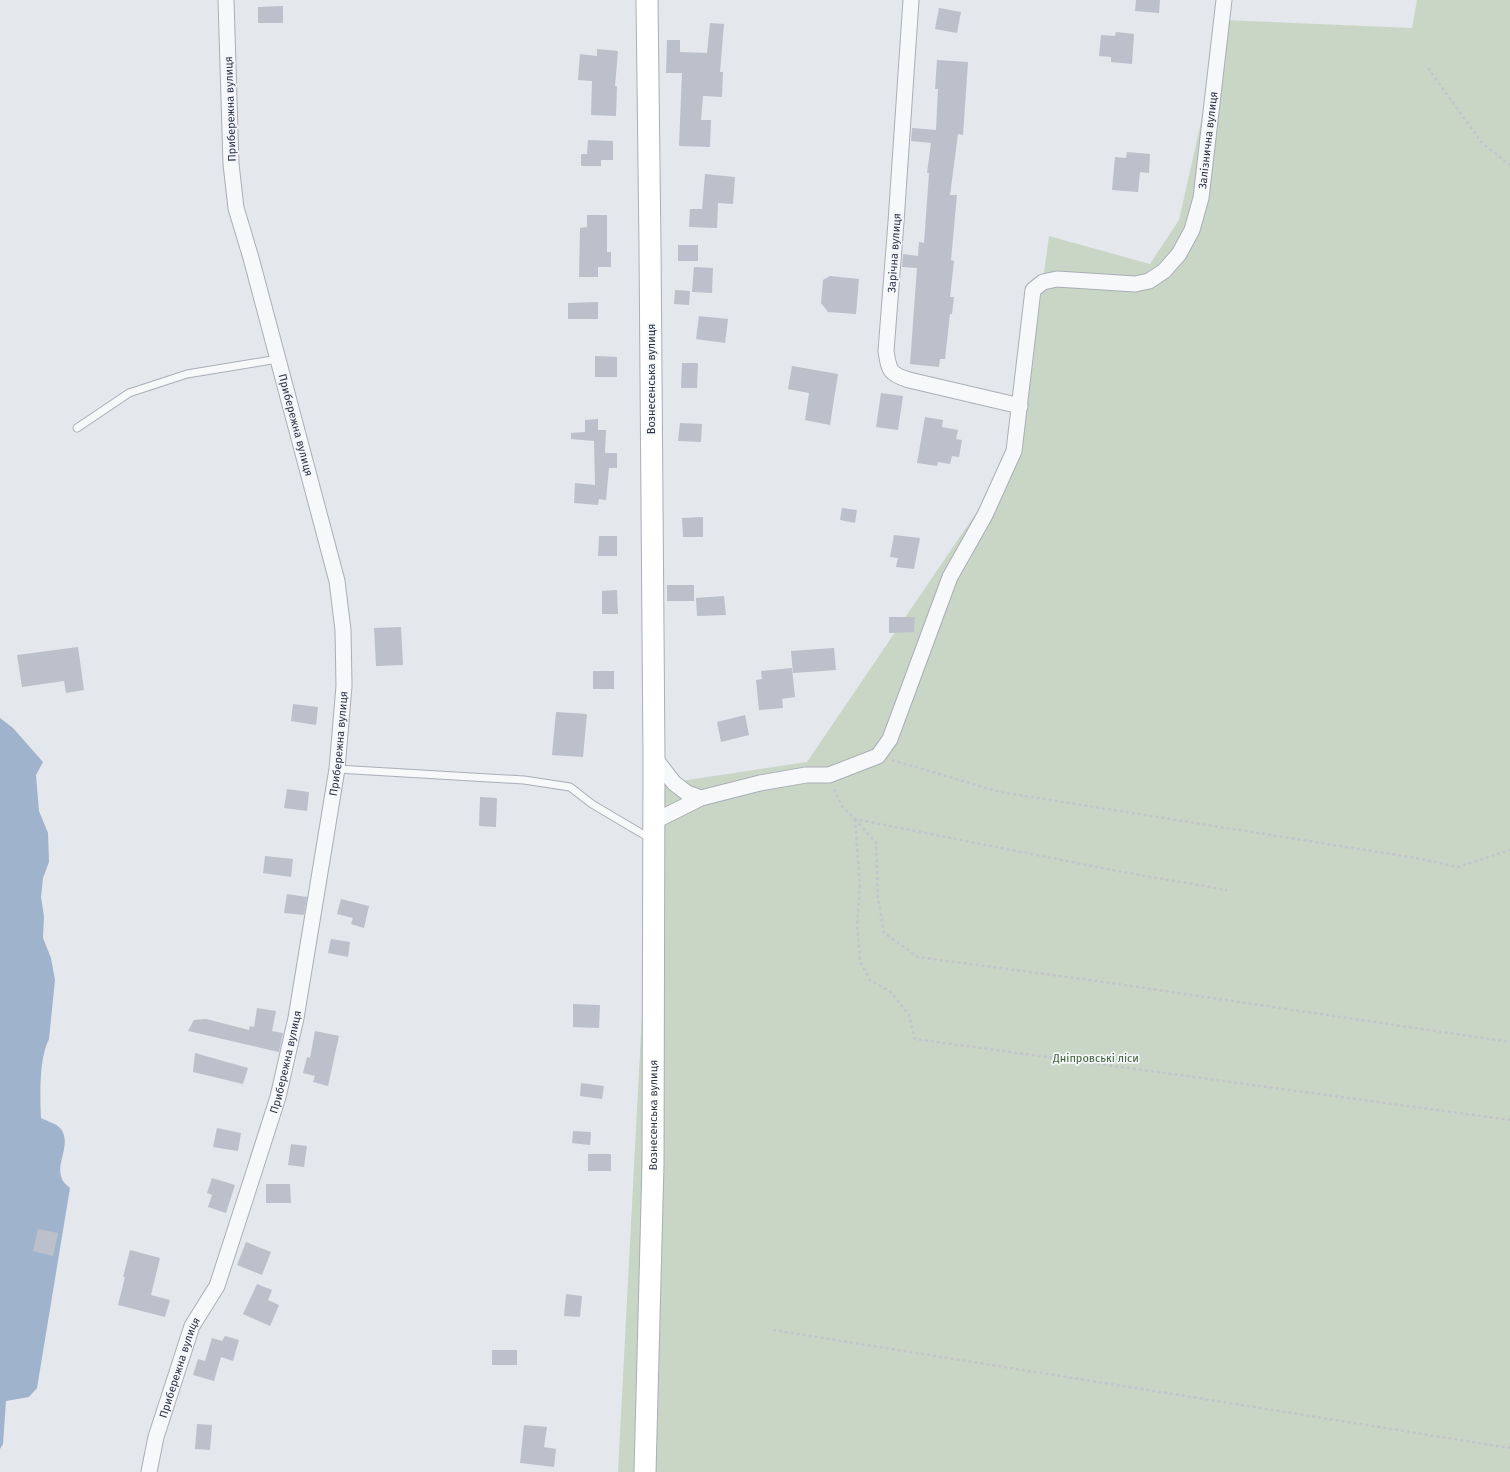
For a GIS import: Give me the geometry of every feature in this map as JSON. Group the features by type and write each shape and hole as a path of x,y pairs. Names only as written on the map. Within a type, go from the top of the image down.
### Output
{"main road":[{"name":"Вознесенська вулиця","path":"646,1472 653,1164 652,831 654,757 647,0"}],"street":[{"name":"Прибережна вулиця","path":"149,1472 156,1437 192,1326 217,1286 278,1097 296,1018 337,769 344,686 343,630 337,581 236,208 231,164 226,0"},
{"name":"Зарічна вулиця","path":"911,0 886,351 889,368 898,377 1020,406"},
{"name":"Залізнична вулиця","path":"878,756 890,739 950,578 985,515 1014,451 1033,290 1042,282 1057,279 1135,284 1149,281 1164,271 1179,254 1192,230 1201,198 1224,0"},
{"path":"652,831 701,798 760,783 806,775 829,776 878,756"},
{"path":"654,757 674,782 687,793 701,798"}],"lane":[{"path":"77,428 129,393 186,374 278,359"},
{"path":"337,769 524,780 570,787 592,804 652,831"}],"path":[{"path":"1428,68 1482,143 1510,165"},
{"path":"878,756 1000,792 1416,858 1458,867 1510,850"},
{"path":"829,776 841,805 855,818 876,843 878,898 884,933 918,957 1112,983 1510,1042"},
{"path":"855,818 1117,871 1227,890"},
{"path":"855,818 860,887 857,925 860,961 870,980 891,992 909,1015 915,1039 1510,1120"},
{"path":"773,1330 1510,1448"}],"green space":[{"name":"Дніпровські ліси","path":"1417,0 1510,0 1510,1472 618,1472 654,785 807,762 1010,463 1025,414 1049,236 1150,264 1179,220 1224,20 1412,28"}],"water":[{"path":"0,718 13,728 43,762 36,775 39,811 48,833 49,862 43,878 41,897 44,916 43,938 51,958 55,980 49,1039 43,1056 40,1088 41,1118 59,1127 64,1135 65,1141 60,1173 64,1183 70,1188 37,1388 29,1397 6,1401 3,1444 0,1449"}],"building":[{"path":"1136,0 1160,0 1159,13 1135,11"},
{"path":"283,6 283,23 258,23 258,7"},
{"path":"939,8 961,12 957,33 935,29"},
{"path":"710,23 724,24 720,72 723,72 722,97 703,96 701,120 711,120 710,147 679,146 682,73 666,73 667,40 680,40 680,52 707,53"},
{"path":"1116,32 1134,34 1132,64 1111,62 1111,57 1099,56 1101,35 1115,36"},
{"path":"597,49 618,51 615,86 617,86 616,116 591,115 592,81 578,80 580,54 597,56"},
{"path":"937,60 968,62 963,135 958,134 950,195 957,195 951,260 954,261 950,297 954,297 952,314 950,314 945,359 940,359 939,367 910,364 917,268 902,267 903,254 918,256 919,242 924,243 929,173 927,173 931,143 911,141 912,128 936,130 938,89 935,89"},
{"path":"588,140 613,141 613,160 601,160 601,166 581,166 581,154 587,154"},
{"path":"1127,152 1150,154 1149,173 1140,172 1138,192 1112,190 1115,157 1126,158"},
{"path":"705,174 735,177 733,204 718,203 717,228 689,227 690,209 702,209"},
{"path":"587,215 607,215 607,252 611,252 611,267 598,267 598,277 579,277 580,228 587,227"},
{"path":"678,245 698,245 698,261 678,261"},
{"path":"694,267 713,268 712,293 692,292"},
{"path":"830,276 859,279 856,314 828,312 821,303 823,280"},
{"path":"675,290 690,291 689,305 674,304"},
{"path":"598,302 598,319 568,319 568,303"},
{"path":"699,316 728,319 725,343 696,339"},
{"path":"595,356 617,357 617,377 595,377"},
{"path":"682,363 698,363 697,388 681,388"},
{"path":"792,366 838,374 830,425 805,420 809,393 788,389"},
{"path":"881,393 903,396 898,430 876,427"},
{"path":"925,417 943,420 942,427 958,430 956,439 962,440 959,457 952,456 950,464 938,462 937,466 917,463"},
{"path":"598,419 598,430 606,430 605,453 617,453 617,468 609,468 606,500 599,499 598,505 574,503 575,483 595,485 594,441 571,439 571,433 585,432 585,420"},
{"path":"680,423 702,424 701,442 678,441"},
{"path":"842,508 857,510 855,523 840,520"},
{"path":"703,517 703,537 683,537 682,518"},
{"path":"894,535 920,538 914,569 896,567 898,558 890,557"},
{"path":"599,536 617,536 617,556 598,556"},
{"path":"667,585 694,585 694,601 667,601"},
{"path":"617,590 618,614 602,614 602,591"},
{"path":"724,596 726,615 697,616 696,598"},
{"path":"889,617 915,617 914,632 889,633"},
{"path":"401,627 403,665 376,666 374,628"},
{"path":"78,647 84,690 66,693 64,681 22,687 17,655"},
{"path":"834,648 836,670 793,673 791,651"},
{"path":"792,668 795,697 782,699 783,708 759,710 756,680 762,679 761,671"},
{"path":"593,671 614,671 614,689 593,689"},
{"path":"293,704 318,707 316,725 291,721"},
{"path":"556,712 587,714 583,757 552,755"},
{"path":"745,715 749,735 721,742 717,722"},
{"path":"287,789 309,792 307,811 284,808"},
{"path":"480,797 497,798 496,827 479,826"},
{"path":"265,856 293,859 291,877 263,873"},
{"path":"287,894 307,897 304,915 284,913"},
{"path":"341,899 369,906 364,928 351,924 353,918 337,914"},
{"path":"331,939 350,942 348,957 328,953"},
{"path":"573,1004 600,1005 599,1028 573,1027"},
{"path":"257,1008 276,1011 272,1031 283,1033 279,1052 188,1031 194,1020 206,1019 249,1030 250,1026 254,1027"},
{"path":"315,1031 339,1036 328,1086 313,1082 315,1076 303,1073 307,1057 310,1058"},
{"path":"195,1053 248,1068 243,1084 193,1072"},
{"path":"581,1083 604,1086 602,1099 580,1096"},
{"path":"217,1128 241,1133 238,1151 213,1147"},
{"path":"573,1131 591,1132 590,1145 572,1143"},
{"path":"291,1144 307,1146 304,1167 288,1165"},
{"path":"588,1154 611,1154 611,1171 588,1171"},
{"path":"212,1178 235,1185 226,1213 208,1207 212,1195 207,1193"},
{"path":"266,1184 290,1184 291,1203 266,1203"},
{"path":"38,1229 58,1233 53,1256 33,1251"},
{"path":"246,1242 271,1252 262,1275 237,1265"},
{"path":"130,1250 160,1258 151,1295 170,1300 165,1317 118,1305"},
{"path":"257,1284 272,1290 268,1300 279,1305 270,1326 243,1314"},
{"path":"566,1294 582,1296 580,1317 564,1316"},
{"path":"225,1336 239,1340 233,1361 221,1357 214,1381 193,1375 198,1359 205,1361 212,1338 222,1341"},
{"path":"492,1350 517,1350 517,1365 492,1365"},
{"path":"197,1424 212,1425 210,1450 195,1449"},
{"path":"524,1425 547,1427 544,1447 556,1449 554,1467 520,1463"}]}
